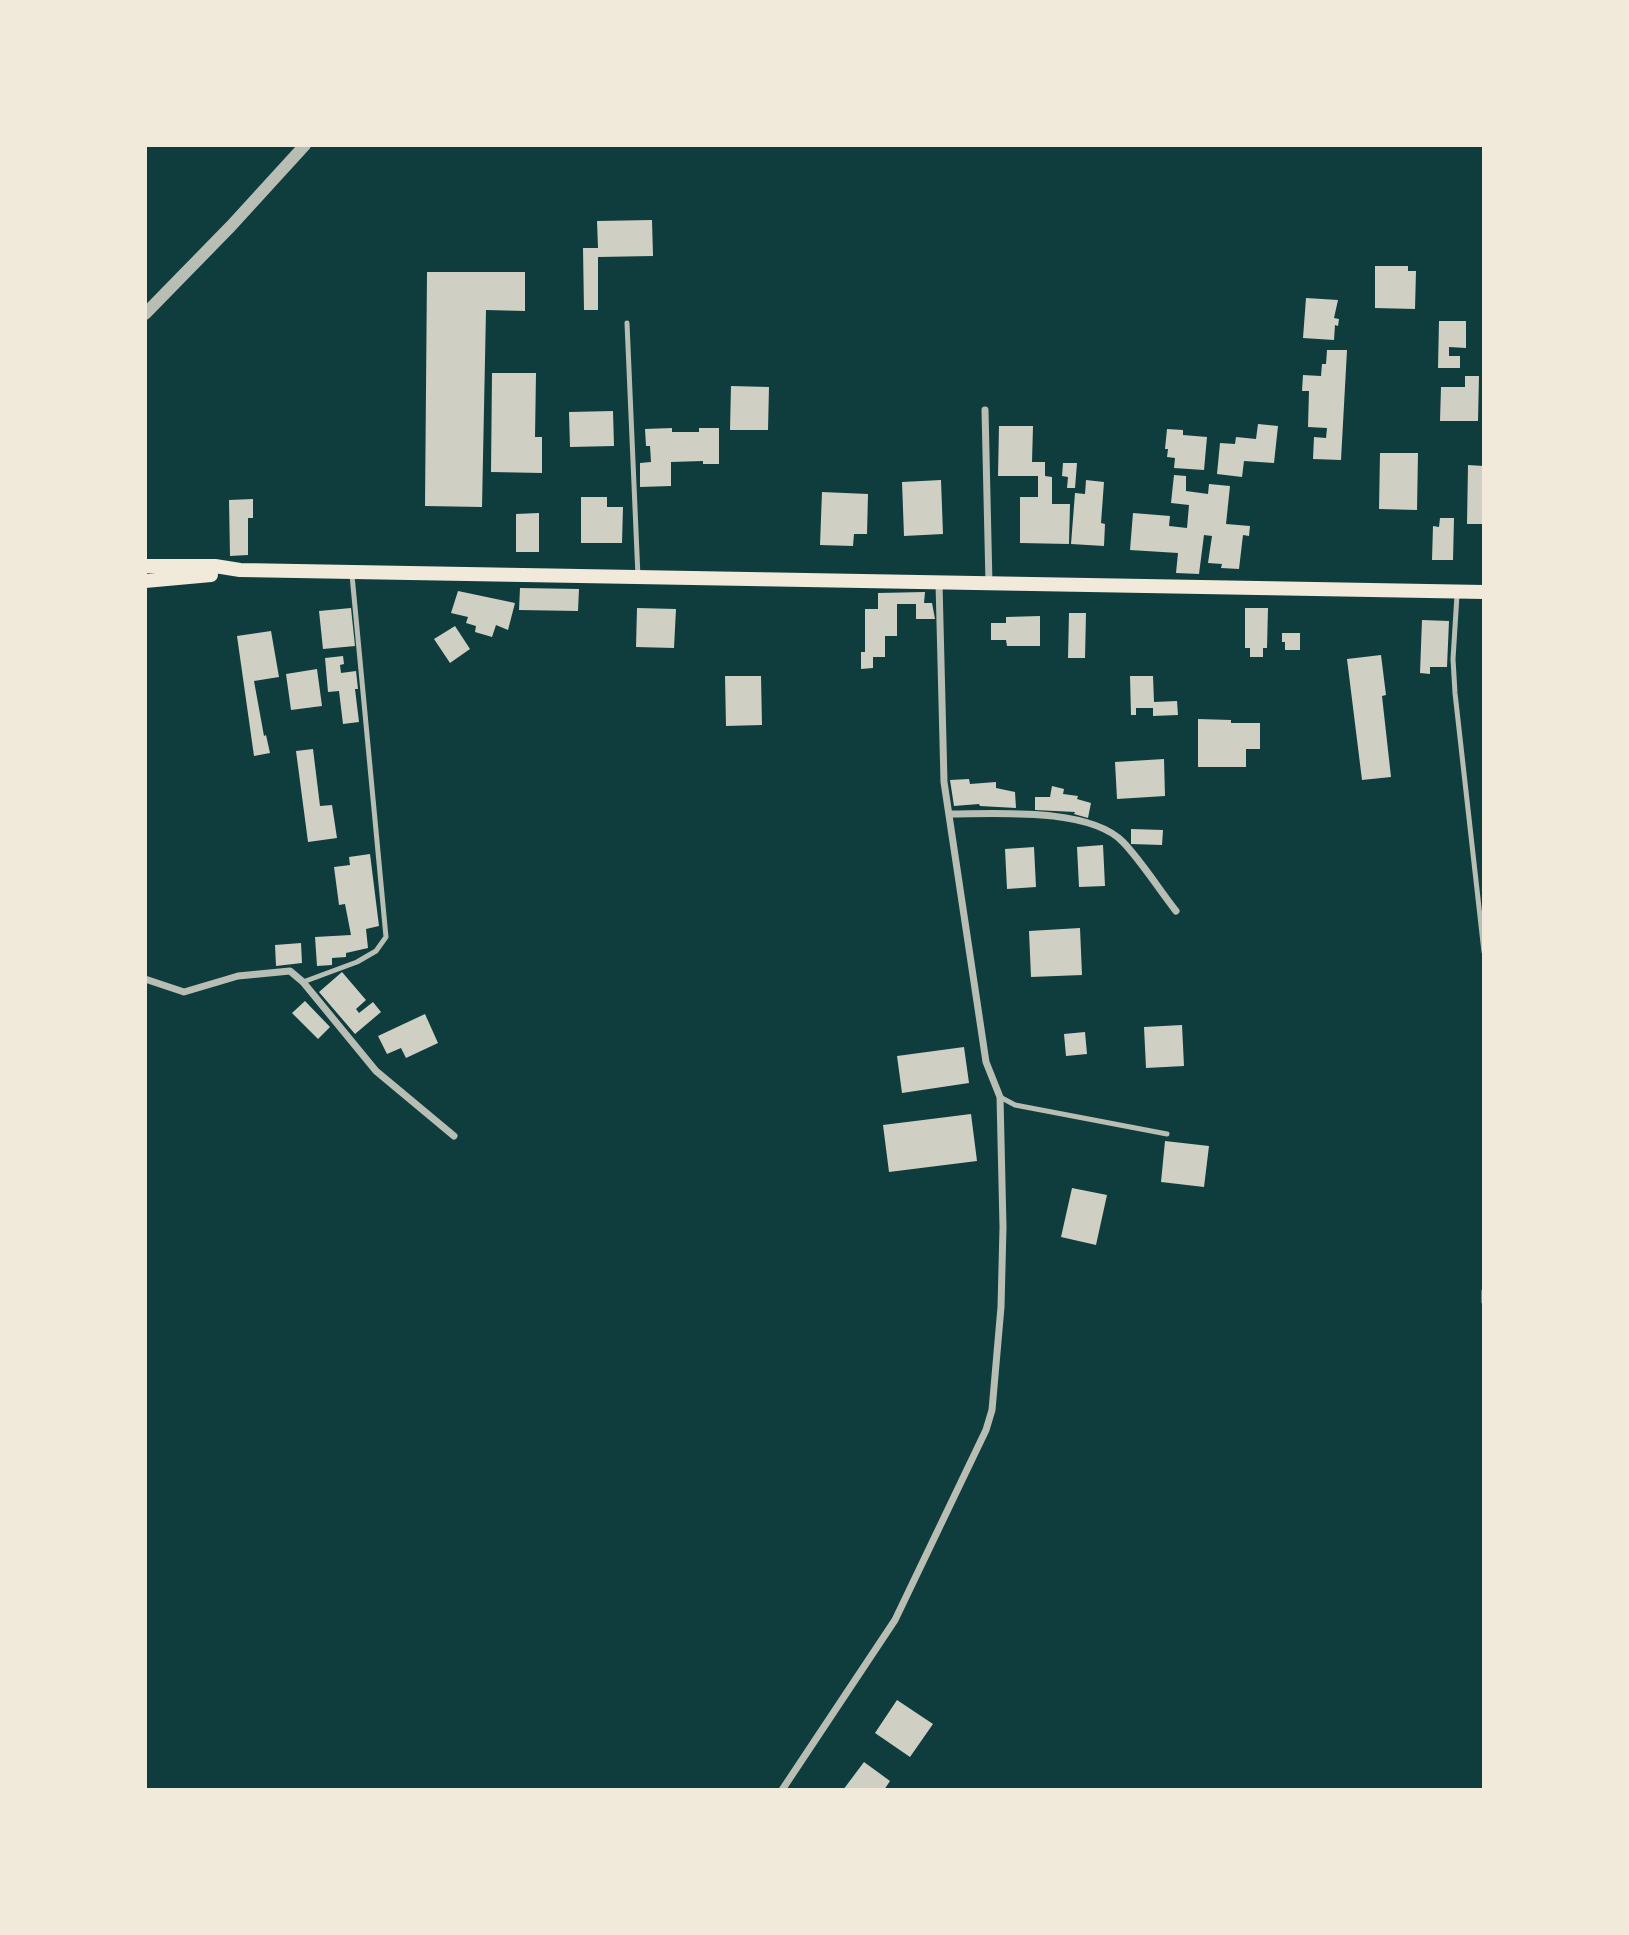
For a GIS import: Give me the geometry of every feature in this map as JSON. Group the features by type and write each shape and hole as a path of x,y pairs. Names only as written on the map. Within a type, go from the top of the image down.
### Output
{"main road":[{"path":"145,566 215,566 240,570"},
{"path":"145,581 240,570 1484,592"}],"street":[{"path":"145,314 305,145"},
{"path":"985,410 989,584"},
{"path":"782,1790 895,1620 986,1430 992,1410 1001,1307 1003,1227 1000,1097 986,1062 944,782 939,583"},
{"path":"949,814 1044,815 1105,829 1122,841 1176,911"},
{"path":"145,979 184,992 238,976 290,971 303,982 376,1071 454,1136"}],"lane":[{"path":"627,323 638,577"},
{"path":"303,982 357,962 376,951 386,937 351,572"},
{"path":"1457,591 1453,659 1455,693 1484,952"},
{"path":"1000,1097 1015,1105 1167,1134"},
{"path":"1484,1291 1484,1302"}],"building":[{"path":"652,220 653,256 598,257 598,310 584,310 583,248 598,248 597,221"},
{"path":"1375,266 1408,266 1408,271 1416,271 1415,309 1375,308"},
{"path":"427,272 525,272 525,311 486,310 482,507 425,506"},
{"path":"1306,298 1338,300 1334,318 1339,319 1338,326 1335,325 1334,340 1303,338"},
{"path":"1439,321 1466,321 1466,348 1449,347 1449,356 1460,356 1460,368 1438,368"},
{"path":"1327,350 1347,350 1341,460 1313,459 1314,437 1326,438 1327,428 1308,427 1309,391 1302,391 1303,375 1321,376 1322,364 1326,364"},
{"path":"492,373 536,373 535,437 542,437 542,473 491,472"},
{"path":"1465,376 1479,376 1478,421 1440,421 1441,387 1465,387"},
{"path":"731,386 769,387 768,430 730,430"},
{"path":"613,411 614,446 570,447 569,412"},
{"path":"1258,424 1278,426 1274,463 1244,461 1242,477 1217,474 1220,443 1235,444 1236,437 1256,439"},
{"path":"999,426 1033,426 1032,462 1045,462 1045,476 1052,477 1052,504 1070,504 1069,544 1020,543 1020,497 1038,497 1038,476 998,476"},
{"path":"672,428 672,432 699,432 699,428 719,428 719,464 703,464 703,461 671,462 671,486 640,487 640,463 651,462 645,429"},
{"path":"1167,429 1183,430 1183,435 1207,437 1204,470 1174,468 1175,458 1167,457 1168,449 1165,449"},
{"path":"1380,453 1418,453 1417,510 1379,509"},
{"path":"1063,463 1077,463 1075,488 1067,488 1068,477 1062,476"},
{"path":"1468,465 1484,466 1484,524 1467,524"},
{"path":"1174,475 1186,476 1186,491 1208,494 1209,484 1230,486 1226,524 1250,526 1249,536 1243,535 1239,569 1221,568 1222,564 1208,563 1212,536 1204,535 1199,574 1176,573 1178,553 1130,550 1133,513 1170,516 1169,526 1187,528 1189,505 1171,503"},
{"path":"941,480 943,534 904,536 902,482"},
{"path":"1086,480 1104,482 1101,523 1105,524 1104,546 1071,544 1075,493 1085,494"},
{"path":"822,492 868,494 867,534 854,534 853,546 820,545"},
{"path":"581,497 607,497 607,507 623,507 622,543 581,543"},
{"path":"253,499 253,518 248,518 248,555 230,556 229,500"},
{"path":"539,513 539,552 516,552 516,514"},
{"path":"1440,518 1454,518 1453,560 1432,560 1433,526 1439,527"},
{"path":"520,588 579,589 578,611 519,610"},
{"path":"458,591 515,603 508,630 496,625 492,637 475,632 476,626 466,623 468,617 451,613"},
{"path":"925,592 924,603 932,603 935,619 916,619 916,604 897,604 897,636 885,636 885,657 873,657 873,668 861,669 861,652 865,652 865,609 878,609 878,593"},
{"path":"351,608 355,646 323,649 319,611"},
{"path":"637,608 676,609 674,648 636,647"},
{"path":"1245,608 1268,608 1267,648 1263,648 1263,657 1250,657 1250,648 1245,648"},
{"path":"1069,613 1086,613 1085,658 1068,658"},
{"path":"1040,616 1040,646 1007,646 1006,640 991,640 991,623 1006,623 1006,617"},
{"path":"1422,620 1449,621 1447,667 1430,667 1430,674 1420,673"},
{"path":"455,626 470,649 450,663 434,639"},
{"path":"271,631 279,677 254,681 264,736 266,735 270,753 254,756 237,636"},
{"path":"1282,633 1300,633 1300,650 1285,650"},
{"path":"1381,655 1386,695 1382,696 1391,777 1362,780 1347,659"},
{"path":"343,656 341,673 356,671 359,722 343,724 339,691 328,692 325,658"},
{"path":"317,669 322,706 291,710 286,674"},
{"path":"725,676 761,676 762,725 726,726"},
{"path":"1130,676 1153,676 1154,702 1177,701 1178,715 1153,716 1153,708 1136,708 1136,715 1131,715"},
{"path":"1198,719 1260,723 1260,749 1246,749 1246,767 1198,767"},
{"path":"313,749 320,806 332,805 337,838 308,842 296,751"},
{"path":"1164,759 1165,796 1117,799 1115,762"},
{"path":"969,779 970,784 996,782 996,788 1015,792 1016,808 979,804 954,806 950,780"},
{"path":"1052,786 1064,789 1063,794 1078,796 1077,799 1091,803 1088,818 1074,814 1075,812 1035,810 1035,797 1050,797"},
{"path":"1131,829 1163,830 1162,845 1131,844"},
{"path":"1103,845 1105,886 1079,887 1077,847"},
{"path":"1034,847 1036,887 1007,889 1005,849"},
{"path":"370,854 379,926 366,929 368,948 346,953 346,957 332,958 332,965 317,966 315,937 351,935 345,904 339,905 334,867 350,865 349,857"},
{"path":"1080,928 1082,975 1031,977 1029,931"},
{"path":"301,943 302,963 276,966 275,945"},
{"path":"342,972 366,1000 356,1009 359,1013 373,1002 381,1012 355,1034 319,992"},
{"path":"305,1001 330,1027 318,1039 292,1013"},
{"path":"425,1014 438,1043 406,1058 401,1048 387,1054 378,1036"},
{"path":"1182,1025 1184,1066 1146,1068 1144,1027"},
{"path":"1085,1032 1087,1054 1066,1056 1064,1034"},
{"path":"964,1047 969,1083 902,1093 897,1056"},
{"path":"971,1114 977,1161 889,1172 883,1125"},
{"path":"1165,1141 1209,1146 1204,1187 1161,1182"},
{"path":"1072,1188 1107,1195 1096,1245 1061,1237"},
{"path":"897,1700 933,1724 910,1757 875,1733"},
{"path":"864,1762 890,1781 884,1790 843,1790"}]}
